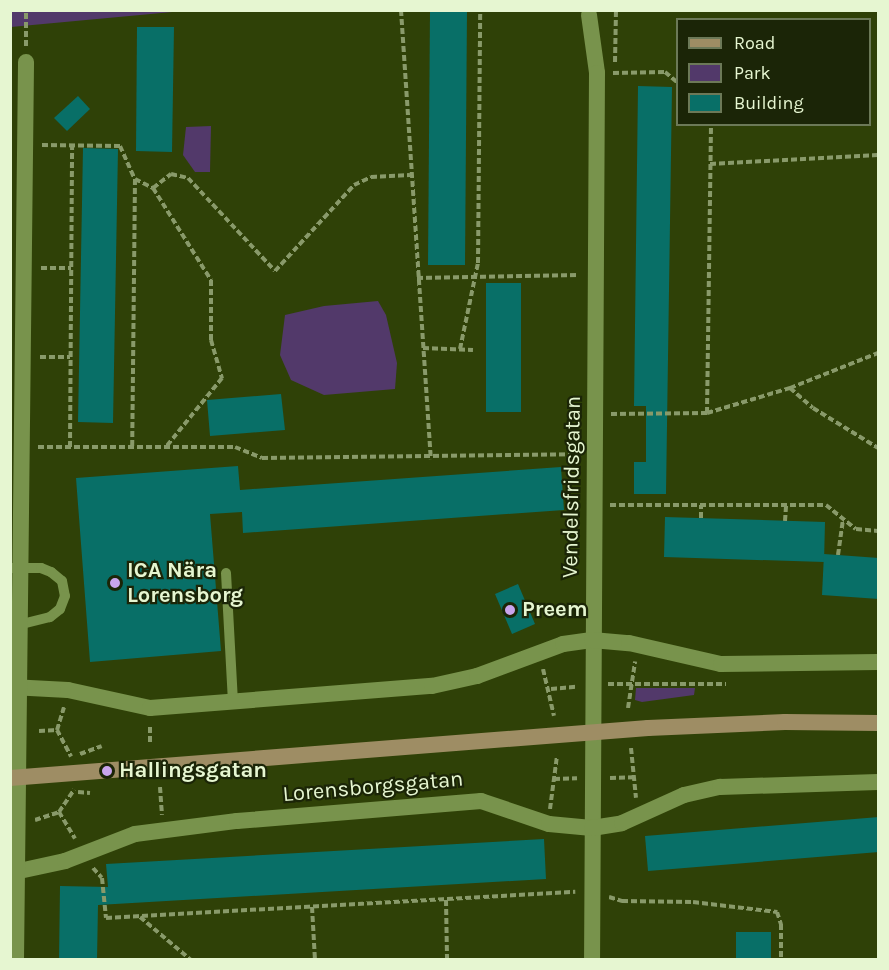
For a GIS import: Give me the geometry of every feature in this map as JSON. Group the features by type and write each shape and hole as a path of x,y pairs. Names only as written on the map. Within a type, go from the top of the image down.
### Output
{"main road":[{"name":"Lorensborgsgatan","path":"14,778 591,733 785,722 879,723"}],"street":[{"name":"Vendelsfridsgatan","path":"589,15 597,73 591,733 592,960"},
{"path":"16,960 13,873 15,687 21,624 16,568 16,499 22,447 26,62"},
{"path":"15,687 68,690 150,708 432,686 477,676 554,647 592,640 629,643 721,664 879,662"},
{"name":"Lorensborgsgatan","path":"13,873 85,854 135,834 163,831 481,801 549,824 592,828 622,823 684,795 720,787 879,783"}],"lane":[{"path":"16,568 51,572 62,581 65,596 60,609 50,617 21,624"},
{"path":"226,573 233,701"}],"path":[{"path":"26,10 26,62"},
{"path":"402,10 410,175 431,459"},
{"path":"460,349 472,277 478,263 480,10"},
{"path":"615,66 616,10"},
{"path":"597,73 665,72 676,81"},
{"path":"706,413 711,126"},
{"path":"25,145 120,146 135,179 132,447"},
{"path":"69,447 72,145"},
{"path":"710,164 879,155"},
{"path":"153,188 171,174 188,178 275,271 354,185 371,177 410,175"},
{"path":"135,179 153,188 211,280 212,340 222,378 166,447"},
{"path":"41,268 71,268"},
{"path":"417,278 596,275"},
{"path":"423,348 473,350"},
{"path":"595,414 706,413 790,388 879,353"},
{"path":"40,357 70,357"},
{"path":"790,388 813,408 879,448"},
{"path":"22,447 235,447 262,458 431,459 595,454"},
{"path":"594,504 826,505 856,529 879,531"},
{"path":"701,518 702,505"},
{"path":"785,521 786,505"},
{"path":"838,555 843,519"},
{"path":"628,708 636,655"},
{"path":"540,663 551,689 554,716"},
{"path":"608,684 726,684"},
{"path":"551,689 577,687"},
{"path":"57,730 64,705"},
{"path":"71,757 102,746"},
{"path":"631,748 637,804"},
{"path":"550,811 558,756"},
{"path":"606,778 634,777"},
{"path":"554,779 577,778"},
{"path":"160,787 163,831"},
{"path":"59,812 102,878 106,918 592,891 622,901 693,902 777,912 782,924 781,960"},
{"path":"446,900 447,960"},
{"path":"312,907 315,960"},
{"path":"139,916 191,960"}],"green space":[{"path":"11,10 183,10 183,11 11,27"},
{"path":"211,126 210,172 195,172 183,155 186,127"},
{"path":"378,301 386,315 397,363 395,389 324,395 291,380 280,355 285,315 324,306"},
{"path":"636,688 695,688 694,695 642,702 635,700"}],"building":[{"path":"430,10 467,10 465,265 428,265"},
{"path":"137,27 174,27 172,152 136,151"},
{"path":"638,86 672,87 666,494 634,494 634,462 646,462 646,406 634,406"},
{"path":"78,96 90,109 67,131 54,118"},
{"path":"83,148 118,149 113,423 78,422"},
{"path":"486,283 521,283 521,412 486,412"},
{"path":"281,394 285,430 210,436 207,400"},
{"path":"238,466 240,490 561,467 564,510 243,533 242,512 210,514 221,651 90,662 76,478"},
{"path":"665,517 825,522 824,562 664,557"},
{"path":"824,554 879,558 879,599 822,595"},
{"path":"518,584 535,624 512,634 495,594"},
{"path":"879,817 879,852 648,871 645,836"},
{"path":"544,839 546,879 98,905 97,960 59,960 60,886 108,887 106,864"},
{"path":"736,932 771,932 771,960 736,960"}],"place":[{"name":"ICA Nära Lorensborg","path":"115,583"},
{"name":"Preem","path":"510,610"},
{"name":"Hallingsgatan","path":"107,771"}]}
